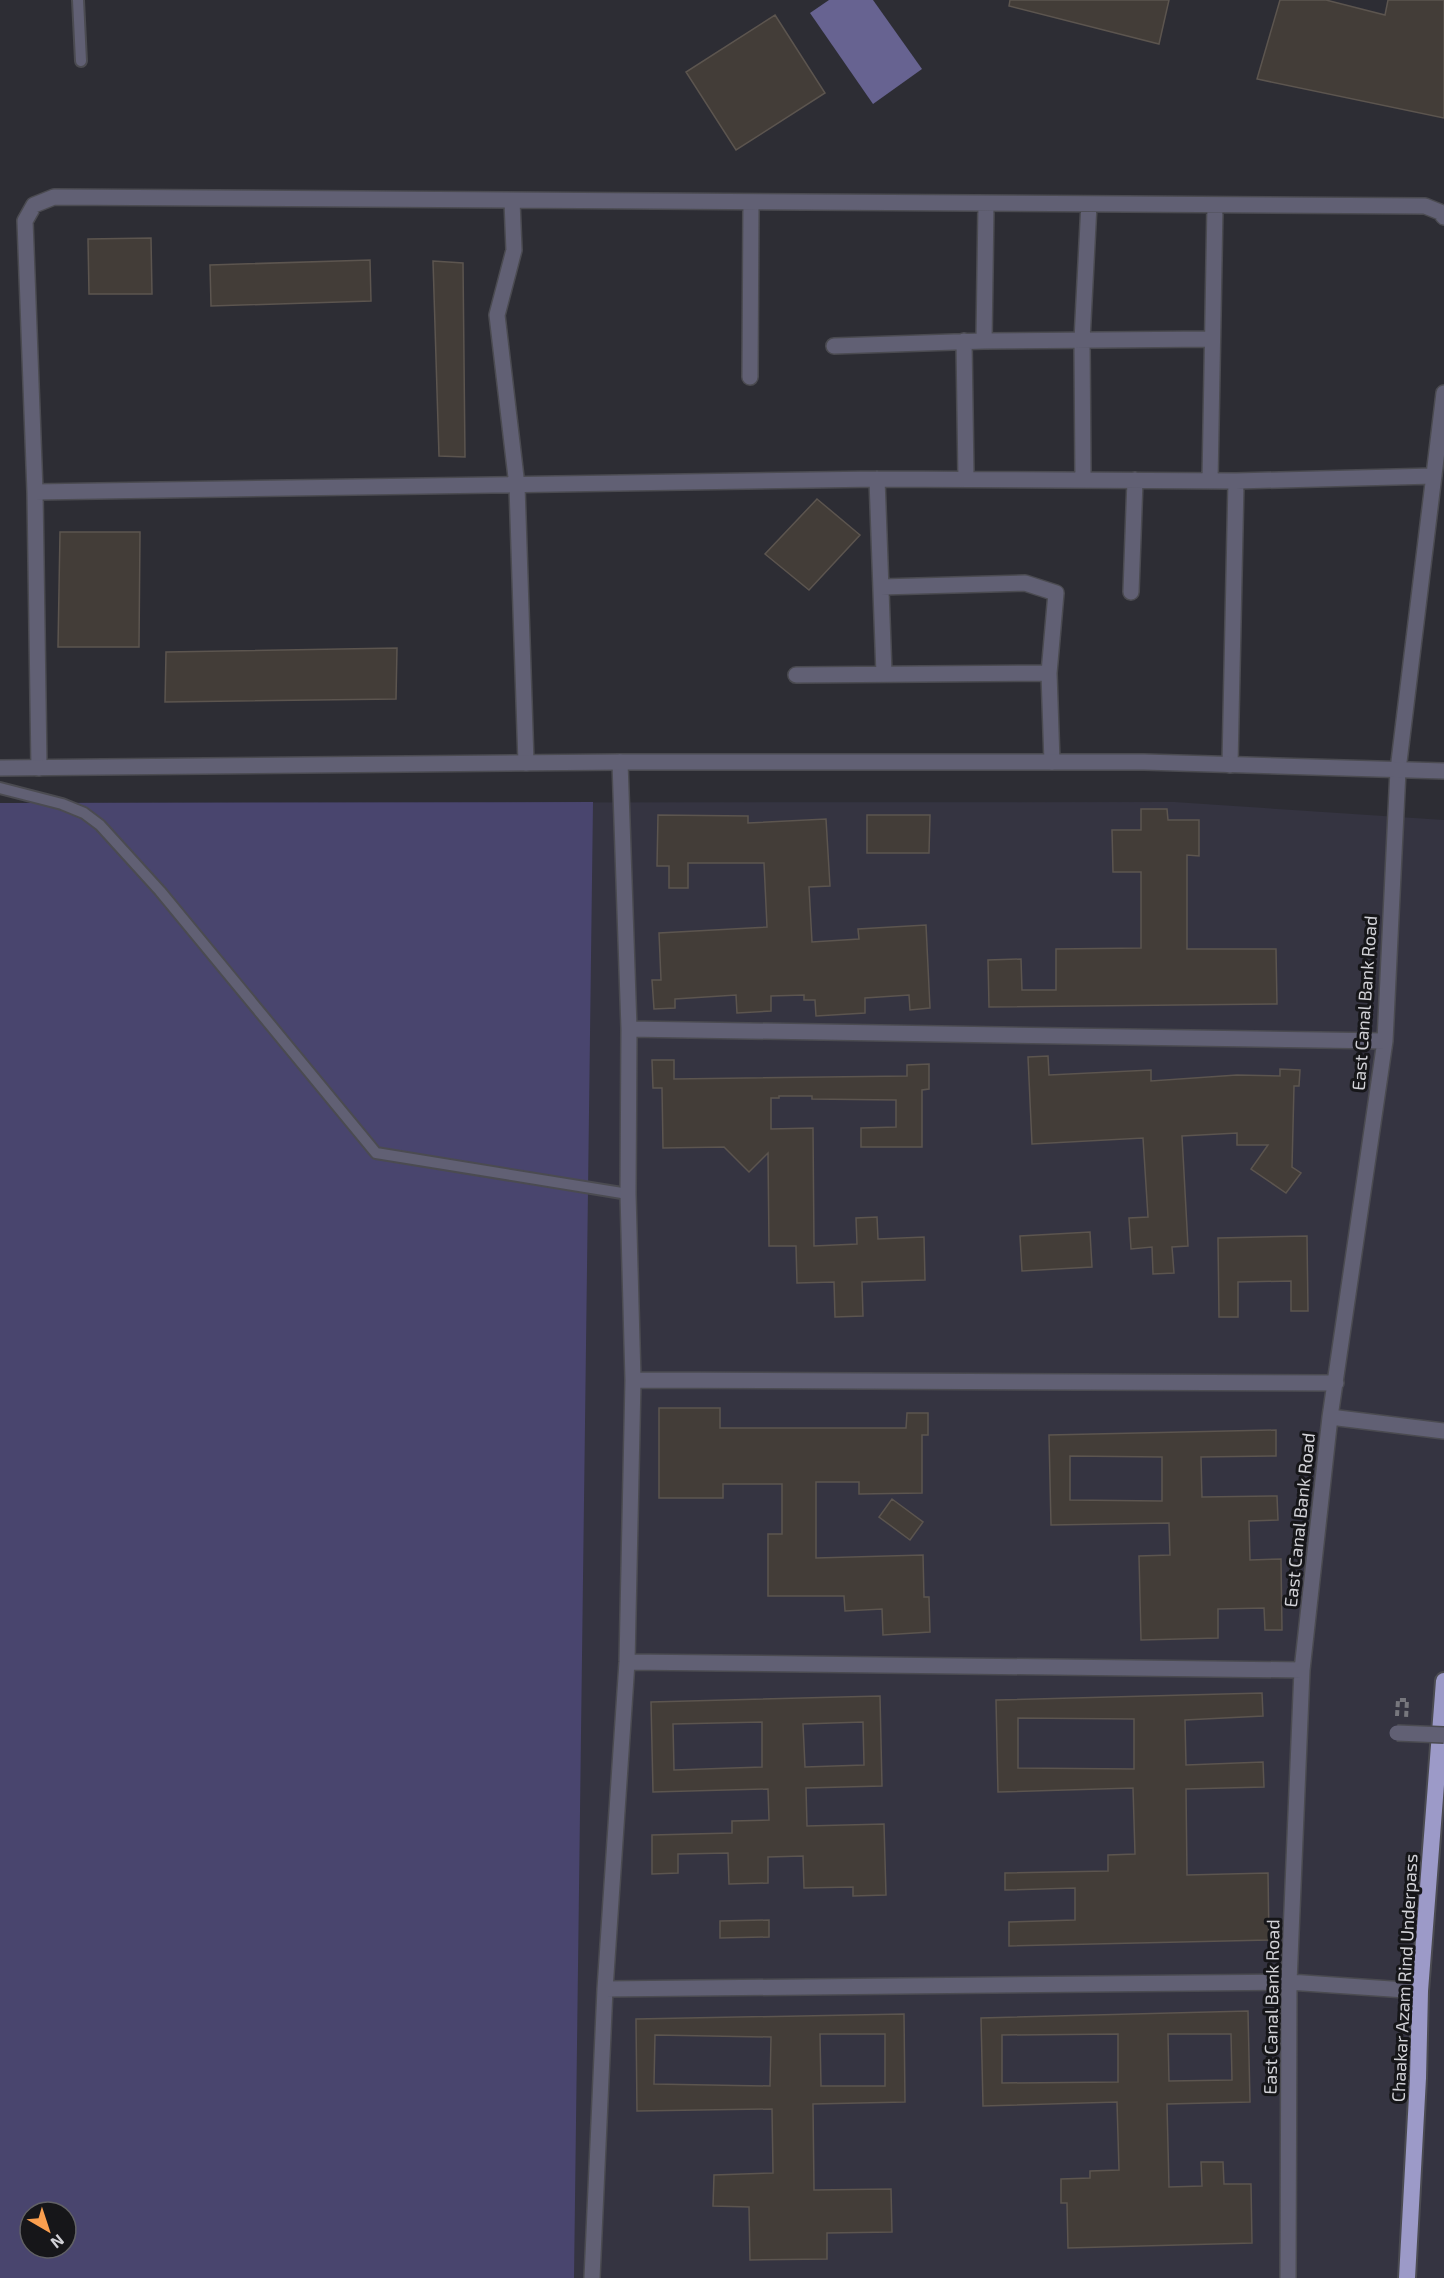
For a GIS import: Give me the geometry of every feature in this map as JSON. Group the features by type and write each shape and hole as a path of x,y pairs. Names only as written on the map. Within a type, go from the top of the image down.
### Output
{"highway":[{"name":"Chaakar Azam Rind Underpass","path":"1407,2278 1418,2078 1420,1991 1444,1681"}],"street":[{"path":"39,768 35,492 25,222 34,205 54,197 1425,206 1440,212 1444,217"},
{"path":"512,201 514,249 497,315 517,486 526,763"},
{"path":"750,377 751,202"},
{"path":"984,341 986,204"},
{"path":"1083,479 1082,340 1089,204"},
{"path":"1210,481 1215,205"},
{"path":"834,346 964,341 1212,339"},
{"path":"964,341 966,479"},
{"name":"East Canal Bank Road","path":"1288,2278 1288,1982 1302,1670 1330,1417 1385,1041 1398,770 1444,393"},
{"path":"35,492 877,479 1236,481 1434,476"},
{"path":"877,479 884,674"},
{"path":"1131,592 1135,480"},
{"path":"1230,765 1236,481"},
{"path":"881,586 1025,583 1056,593 1049,672 1052,762"},
{"path":"796,675 1049,672"},
{"path":"0,768 620,762 1052,762 1444,771"},
{"path":"592,2278 605,1989 627,1662 633,1380 628,1194 629,1029 620,762"},
{"path":"629,1029 1385,1041"},
{"path":"633,1380 1336,1383"},
{"path":"1330,1417 1444,1431"},
{"path":"627,1662 1302,1670"},
{"path":"1400,1724 1444,1735"},
{"path":"605,1989 1288,1982 1420,1991"}],"lane":[{"path":"78,0 81,61"},
{"path":"0,788 62,804 84,813 100,825 160,891 376,1153 628,1194"}],"path":[{"path":"1398,1700 1407,1700 1400,1724 1398,1700"}],"shaded area":[{"path":"829,0 873,0 922,69 873,104 810,13"},
{"path":"593,802 574,2278 0,2278 0,803"},
{"path":"1174,802 1444,820 1444,2278 0,2278 0,803"}],"building":[{"path":"1010,0 1169,0 1159,44 1009,6"},
{"path":"1280,0 1326,0 1385,15 1388,0 1444,0 1444,118 1257,79"},
{"path":"775,15 825,93 736,150 686,72"},
{"path":"151,238 152,294 89,294 88,239"},
{"path":"370,260 371,301 211,306 210,265"},
{"path":"433,261 463,263 465,457 439,456"},
{"path":"817,499 860,535 809,590 765,554"},
{"path":"60,532 140,532 139,647 58,647"},
{"path":"397,648 396,699 165,702 166,652"},
{"path":"1141,809 1167,809 1168,820 1199,820 1199,856 1187,855 1187,949 1276,949 1277,1004 989,1007 988,960 1021,959 1022,990 1056,990 1056,949 1141,948 1141,872 1113,872 1112,830 1141,830"},
{"path":"658,815 748,816 748,823 826,819 830,886 809,887 812,942 859,939 858,929 926,925 930,1008 910,1010 909,995 865,998 865,1013 816,1016 815,1000 804,1000 804,995 771,996 771,1011 737,1013 736,995 675,999 675,1008 654,1009 652,980 661,980 659,933 767,927 764,863 688,863 688,888 669,888 669,866 657,866"},
{"path":"867,815 930,815 929,853 867,853"},
{"path":"1048,1056 1049,1075 1151,1070 1151,1081 1237,1075 1280,1076 1280,1069 1300,1070 1299,1086 1294,1086 1292,1167 1301,1173 1286,1193 1251,1169 1268,1145 1237,1145 1237,1133 1182,1136 1188,1246 1172,1247 1174,1273 1153,1274 1152,1247 1131,1249 1129,1218 1148,1217 1143,1138 1032,1144 1028,1057"},
{"path":"652,1060 674,1060 674,1079 907,1076 907,1065 929,1064 929,1089 922,1090 922,1147 861,1147 861,1128 896,1127 896,1100 812,1099 812,1096 771,1098 771,1129 813,1128 814,1246 857,1244 856,1218 877,1217 878,1239 924,1237 925,1280 862,1282 863,1316 835,1317 834,1282 797,1283 796,1246 769,1246 768,1153 749,1172 724,1147 663,1148 662,1088 653,1088"},
{"path":"1090,1232 1092,1267 1022,1271 1020,1236"},
{"path":"1307,1236 1308,1311 1291,1311 1291,1281 1238,1282 1238,1317 1219,1317 1218,1238"},
{"path":"659,1408 720,1408 720,1428 906,1428 907,1413 928,1413 928,1435 922,1435 922,1493 859,1494 859,1482 816,1482 816,1558 923,1555 924,1597 929,1597 930,1632 883,1635 882,1609 845,1611 844,1596 768,1596 768,1534 782,1534 782,1484 723,1484 723,1498 659,1498"},
{"path":"1276,1430 1276,1456 1201,1457 1202,1497 1277,1496 1278,1520 1249,1521 1250,1560 1281,1559 1282,1630 1265,1630 1264,1608 1218,1609 1218,1638 1141,1640 1139,1556 1170,1555 1169,1523 1051,1525 1049,1435","holes":["1070,1456 1162,1457 1162,1501 1070,1500"]},
{"path":"892,1499 923,1522 910,1540 879,1517"},
{"path":"1262,1693 1263,1716 1185,1720 1186,1765 1263,1762 1264,1787 1186,1789 1187,1875 1268,1873 1269,1940 1009,1946 1009,1922 1075,1920 1075,1888 1005,1890 1005,1873 1108,1871 1108,1855 1135,1854 1133,1788 998,1792 996,1700","holes":["1018,1718 1134,1719 1134,1769 1018,1768"]},
{"path":"880,1696 882,1786 806,1788 807,1826 884,1824 886,1895 853,1896 853,1887 804,1888 803,1856 768,1857 768,1883 729,1884 728,1853 678,1854 678,1873 652,1874 652,1835 732,1833 732,1821 769,1820 768,1789 653,1792 651,1702","holes":["762,1722 762,1767 674,1770 673,1724","863,1722 864,1765 805,1767 803,1724"]},
{"path":"769,1920 769,1937 720,1938 720,1921"},
{"path":"1248,2011 1250,2102 1167,2104 1169,2187 1202,2186 1201,2162 1223,2162 1224,2184 1251,2184 1252,2243 1068,2248 1067,2203 1061,2203 1061,2179 1090,2178 1090,2171 1119,2170 1117,2102 983,2106 981,2018","holes":["1118,2034 1118,2082 1002,2083 1002,2035","1168,2034 1231,2034 1232,2080 1169,2081"]},
{"path":"904,2014 905,2102 813,2104 814,2190 891,2189 892,2232 827,2233 827,2259 750,2260 749,2207 713,2206 714,2175 773,2173 772,2109 637,2111 636,2019","holes":["820,2034 885,2034 885,2086 821,2086","655,2035 771,2037 770,2086 654,2084"]}]}
